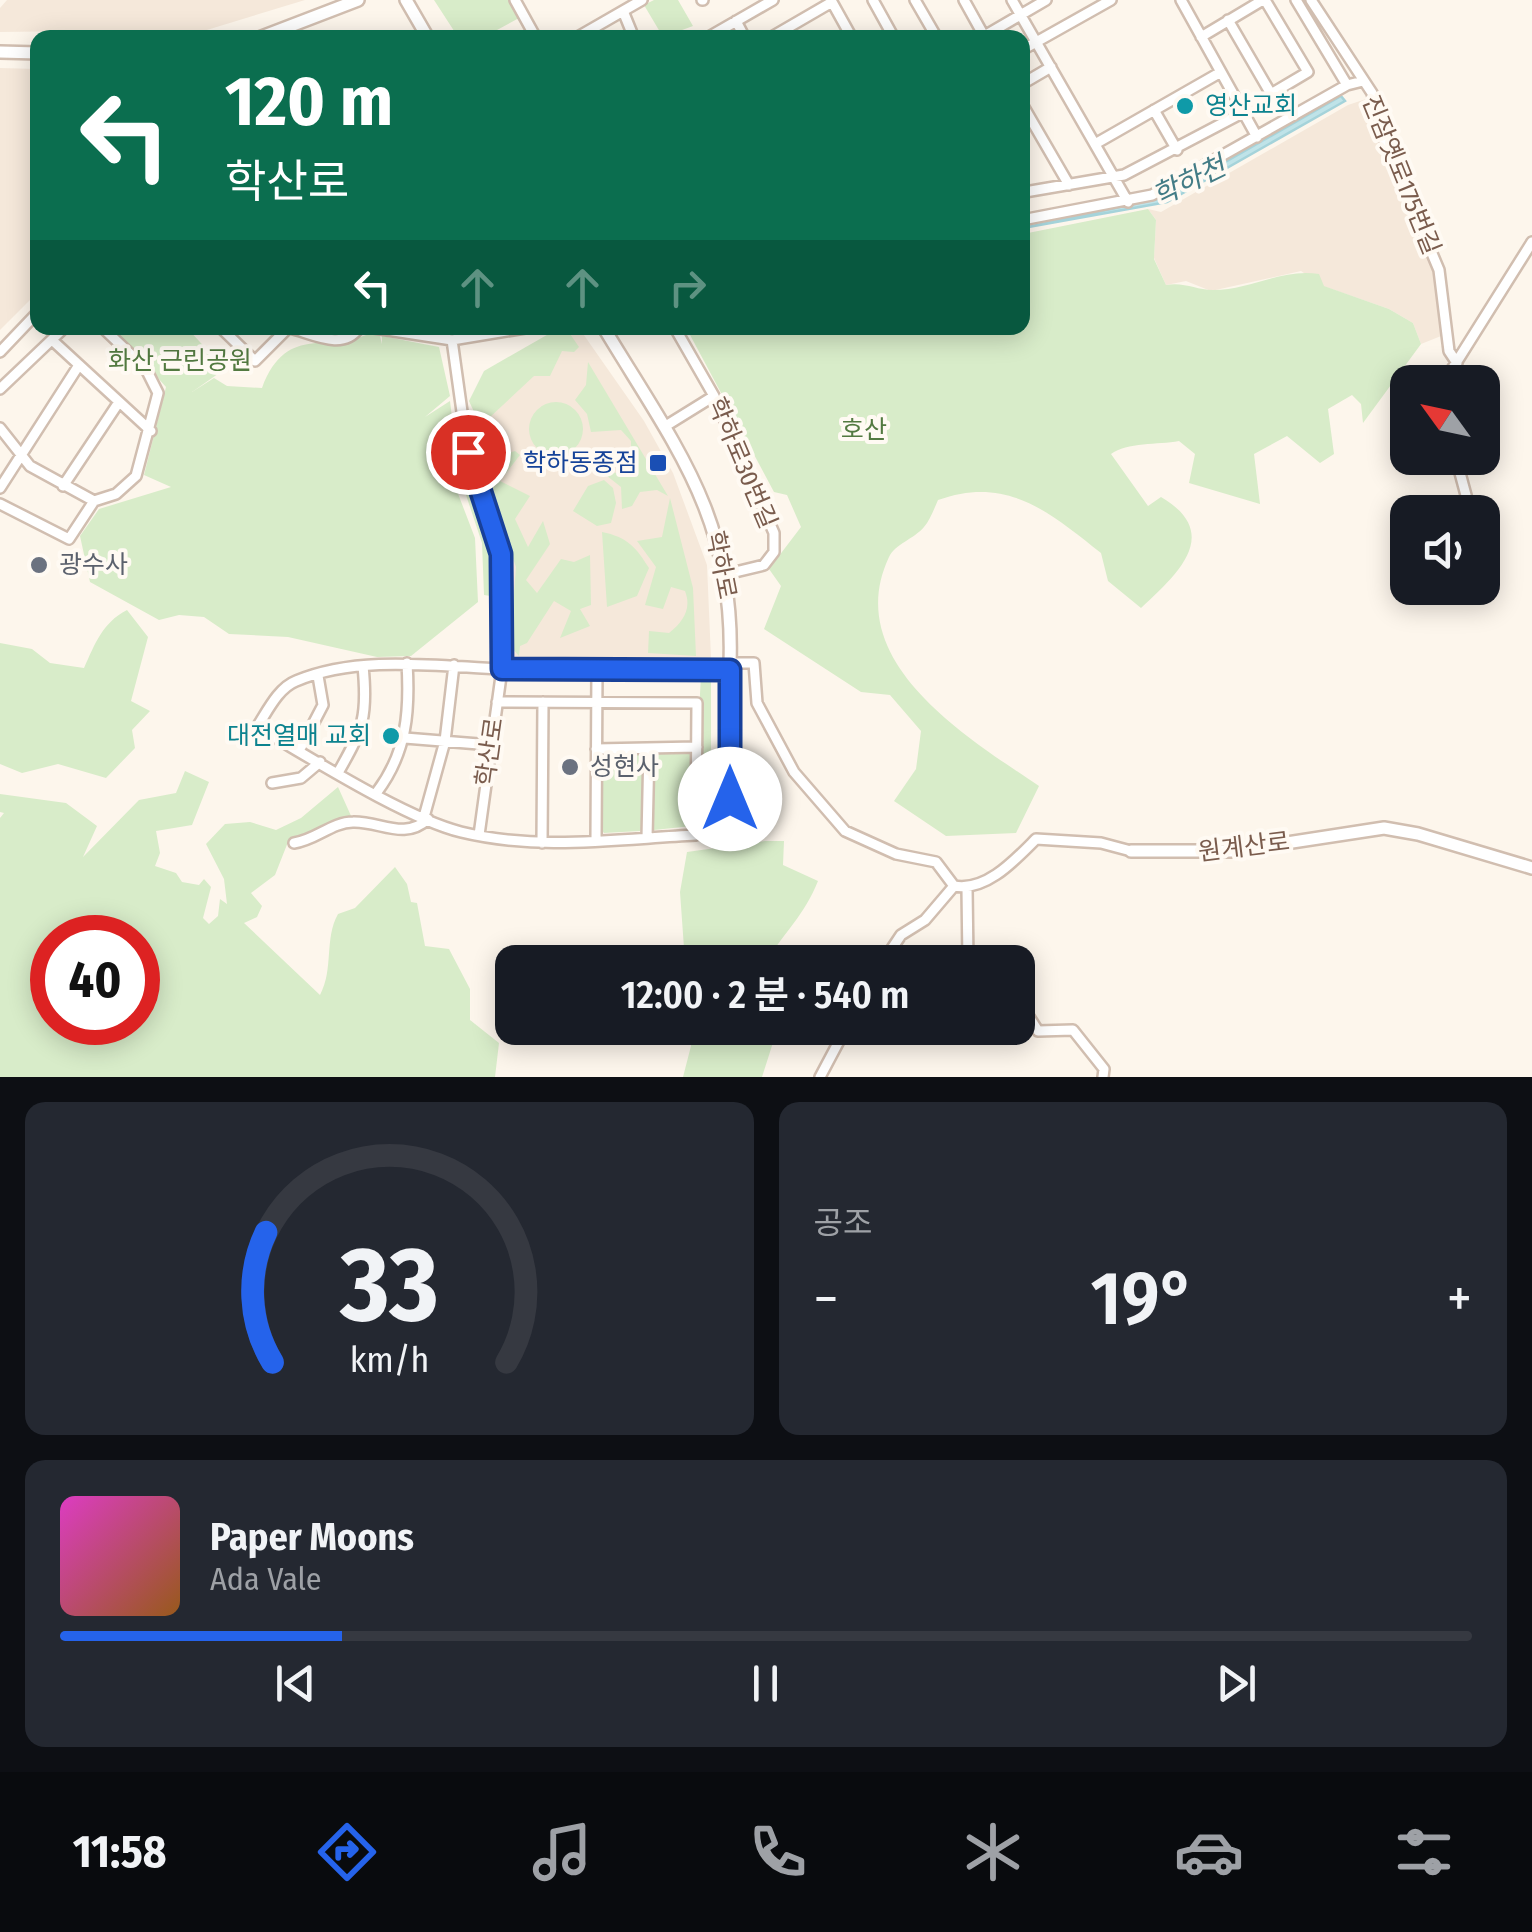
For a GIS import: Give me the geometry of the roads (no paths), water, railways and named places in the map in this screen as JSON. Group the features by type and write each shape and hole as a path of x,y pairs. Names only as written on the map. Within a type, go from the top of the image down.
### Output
{"street":[{"path":"280,30 358,0"},
{"path":"406,0 423,30"},
{"path":"515,0 532,30"},
{"path":"590,30 642,0"},
{"path":"720,30 772,0"},
{"path":"872,0 889,30"},
{"path":"915,0 932,30"},
{"path":"964,0 979,30"},
{"path":"1012,0 1029,30"},
{"path":"994,30 1046,0"},
{"path":"1030,45 1111,0"},
{"path":"1181,0 1258,137"},
{"path":"1296,0 1346,86"},
{"name":"진잠옛로175번길","path":"1311,0 1372,93 1382,135 1434,254 1443,288 1452,365"},
{"path":"1201,36 1258,1 1308,72 1271,94 1228,20"},
{"path":"783,30 832,2 848,30"},
{"path":"622,11 630,30"},
{"path":"736,21 741,30"},
{"path":"791,25 794,30"},
{"path":"1030,32 1128,202"},
{"path":"0,52 30,53"},
{"path":"1030,80 1051,68"},
{"path":"1095,144 1221,72"},
{"path":"1030,219 1152,196 1346,86 1363,81"},
{"path":"1154,110 1176,150"},
{"path":"1030,189 1114,177 1176,150 1244,112"},
{"path":"1030,118 1069,185"},
{"path":"1457,365 1532,242"},
{"path":"0,352 30,320"},
{"path":"0,389 57,335"},
{"path":"0,504 69,539 94,501 128,486 142,464 158,393 152,378 110,335"},
{"path":"230,335 254,361 282,335"},
{"path":"314,335 336,341 354,335"},
{"path":"420,335 452,340 482,335"},
{"name":"학하로","path":"608,335 664,427 712,518 727,574 730,831"},
{"name":"학하로30번길","path":"680,335 714,396 769,518 775,544 764,565 727,574"},
{"path":"52,340 150,431"},
{"name":"학산로","path":"452,340 470,469 501,554 502,669 479,835"},
{"path":"0,488 80,365"},
{"path":"664,427 714,396"},
{"path":"63,486 118,402"},
{"path":"0,428 21,457 63,486 94,501"},
{"path":"376,792 406,738 410,708 408,663"},
{"path":"497,702 697,703 696,834 618,843 542,844 479,835 426,818 258,728 283,689 294,681 363,666 408,663 597,670 754,663 757,703 785,756 845,831 896,854 936,862 954,886 967,888 968,945"},
{"name":"학산로","path":"426,818 446,742 454,665"},
{"path":"339,771 363,728 367,708 363,666"},
{"path":"596,841 597,670"},
{"path":"299,751 323,705 318,676"},
{"name":"학산로","path":"542,844 543,702"},
{"path":"406,738 491,745"},
{"path":"596,748 696,747"},
{"path":"647,838 650,748"},
{"path":"272,782 301,778 320,762"},
{"path":"294,843 315,839 347,822 402,830 426,818"},
{"name":"원계산로","path":"967,888 994,876 1036,838 1100,843 1158,854 1234,852 1384,828 1418,834 1532,868"},
{"path":"894,945 901,935 925,920 954,886"},
{"path":"1035,1026 1038,1031 1073,1030 1104,1069 1103,1077"},
{"path":"820,1077 837,1045"}],"water":[{"path":"1341,96 1345,101 1167,202 1030,227 1162,198"}],"place":[{"name":"영산교회","path":"1185,106"},
{"name":"학하동종점","path":"658,463"},
{"name":"광수사","path":"39,565"},
{"name":"대전열매 교회","path":"391,736"},
{"name":"성현사","path":"570,767"}],"water label":[{"name":"학하천","path":"1189,181"}],"park label":[{"name":"화산 근린공원","path":"180,361"},
{"name":"호산","path":"864,430"}]}
